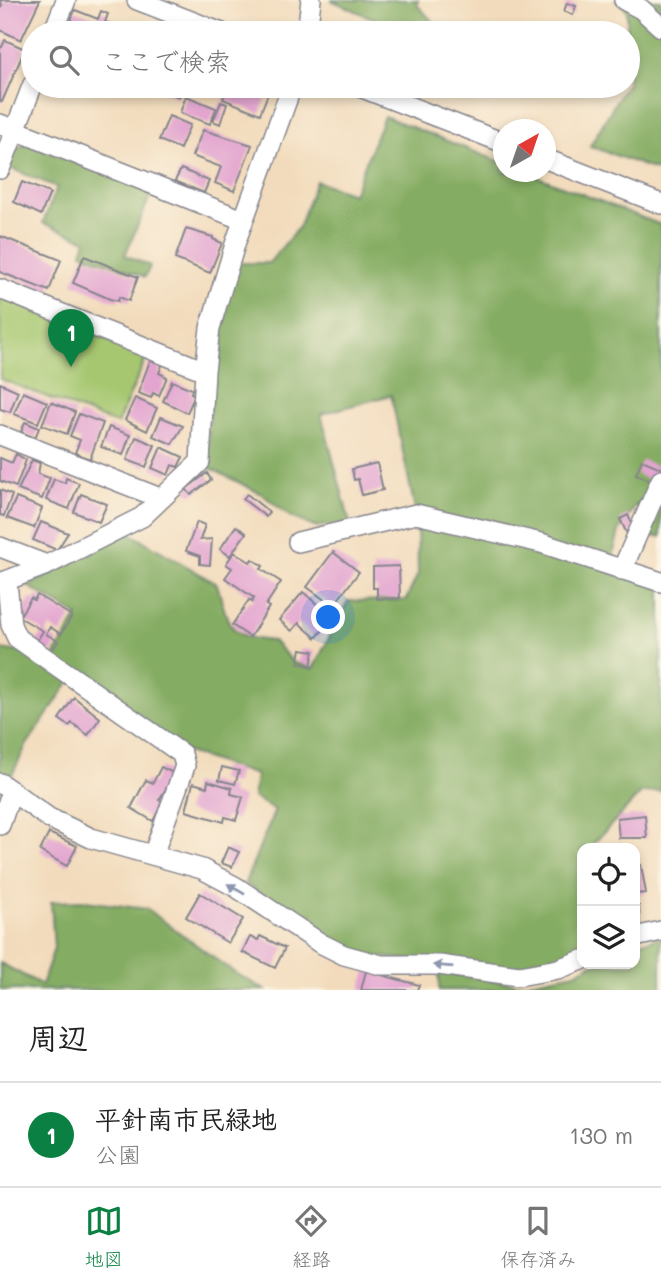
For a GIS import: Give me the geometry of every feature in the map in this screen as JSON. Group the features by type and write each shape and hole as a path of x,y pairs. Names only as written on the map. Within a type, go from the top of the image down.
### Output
{"street":[{"path":"58,21 66,0"},
{"path":"137,0 191,21"},
{"path":"309,21 312,0"},
{"path":"624,0 641,9 661,27"},
{"path":"0,169 7,128 25,98"},
{"path":"153,855 185,766 182,754 18,638 11,625 4,583 47,565 142,517 200,462 210,328 243,220 288,98"},
{"path":"388,98 493,139"},
{"path":"7,128 243,220"},
{"path":"556,163 661,204"},
{"path":"0,289 205,371"},
{"path":"0,435 160,498"},
{"path":"622,570 661,480"},
{"path":"298,542 416,514 541,543 661,582"},
{"path":"0,547 47,565"},
{"path":"0,825 6,787 48,818 91,838 202,869 236,887 329,947 344,955 381,965 439,965 519,976 577,962"},
{"path":"640,936 661,931"}],"green space":[{"path":"331,0 418,0 417,5 432,21 379,21"},
{"path":"616,0 661,0 661,172 590,146 618,98 640,98 640,21 627,21 627,10"},
{"path":"384,116 493,159 493,182 551,182 661,225 661,537 645,536 637,504 619,531 609,572 661,587 661,791 641,793 594,843 577,843 577,954 519,970 380,957 349,949 313,930 245,883 275,810 253,797 256,775 187,752 53,658 78,616 28,586 128,532 217,584 228,619 238,632 273,641 294,663 313,669 348,601 406,600 418,574 417,519 391,395 321,414 350,523 314,527 291,517 262,494 206,466 216,329 237,263 269,263 299,227 316,181 353,194"},
{"path":"26,143 152,192 125,255 150,266 145,277 82,253 86,240 43,223 57,187 7,167 14,150"},
{"path":"0,296 147,356 117,424 0,379"},
{"path":"0,649 28,653 70,681 26,746 10,779 0,772"},
{"path":"85,901 147,909 232,971 265,990 0,988 0,963 42,985 54,948 51,902"},
{"path":"661,937 661,990 439,990 439,972 518,984 575,973 583,969 640,969 640,943"}],"building":[{"path":"0,0 40,0 30,21 21,21 21,40 0,30"},
{"path":"567,3 576,6 573,15 564,11"},
{"path":"75,10 98,19 101,11 108,14 105,21 71,21"},
{"path":"5,40 21,47 21,58 2,102 0,47"},
{"path":"185,98 216,108 210,124 180,113"},
{"path":"223,98 266,98 260,114"},
{"path":"221,102 227,104 220,124 213,121"},
{"path":"169,116 190,125 180,149 159,140"},
{"path":"203,130 252,145 234,191 215,183 221,167 192,156"},
{"path":"181,169 209,181 204,193 175,181"},
{"path":"22,182 50,193 41,215 14,202"},
{"path":"186,229 213,237 222,243 210,273 175,259"},
{"path":"0,236 61,260 49,291 0,272"},
{"path":"84,256 138,277 129,301 119,297 118,301 110,299 73,283"},
{"path":"151,358 163,363 159,373 167,377 159,396 153,393 151,398 138,393"},
{"path":"172,381 192,389 191,393 195,395 187,413 163,401"},
{"path":"0,383 18,391 10,412 0,409"},
{"path":"23,392 47,402 38,423 14,414"},
{"path":"135,398 157,408 147,431 125,420"},
{"path":"51,402 75,412 67,434 42,425"},
{"path":"79,414 103,423 90,459 75,453 80,440 70,436"},
{"path":"161,417 183,426 172,444 153,436"},
{"path":"25,422 39,428 35,438 21,432"},
{"path":"109,427 130,435 123,455 101,447"},
{"path":"136,437 155,445 146,467 127,460"},
{"path":"161,447 183,457 178,467 172,465 168,475 152,468"},
{"path":"16,454 26,460 16,487 0,481 0,458 12,463"},
{"path":"32,460 40,463 38,474 50,478 42,499 18,490"},
{"path":"642,460 661,468 655,483 636,474"},
{"path":"377,463 383,490 362,495 352,469"},
{"path":"207,473 211,480 191,495 186,489"},
{"path":"66,478 79,483 69,509 46,500 54,479 65,483"},
{"path":"0,490 12,495 4,516 0,515"},
{"path":"81,494 107,504 99,522 74,512"},
{"path":"247,494 269,512 266,517 243,499"},
{"path":"16,498 42,508 34,528 7,518"},
{"path":"628,515 635,530 627,534 620,519"},
{"path":"41,522 68,533 57,550 33,540"},
{"path":"197,522 205,525 200,540 212,539 210,565 200,564 200,556 186,551"},
{"path":"236,526 246,533 230,556 220,549"},
{"path":"234,552 263,566 261,569 281,582 250,637 232,625 249,600 252,602 254,598 225,578 232,568 226,564"},
{"path":"333,552 359,572 333,606 307,587"},
{"path":"399,566 400,598 377,599 377,588 373,588 373,567"},
{"path":"303,592 333,618 316,638 299,623 292,631 279,620"},
{"path":"37,595 72,616 61,634 50,627 46,634 58,641 51,653 35,644 43,631 19,617 31,598 34,600"},
{"path":"301,649 314,651 311,666 298,663"},
{"path":"74,697 100,718 88,735 72,723 69,726 59,719"},
{"path":"161,767 175,774 159,800 163,802 153,821 131,808 146,780 153,783"},
{"path":"222,767 239,771 235,784 219,780"},
{"path":"208,781 232,788 231,794 243,797 236,820 225,817 224,822 186,811 193,783 207,787"},
{"path":"645,815 647,838 619,838 617,818"},
{"path":"49,833 77,846 67,866 40,851"},
{"path":"228,847 239,852 232,867 221,863"},
{"path":"641,865 646,893 640,894"},
{"path":"200,893 243,919 228,943 186,917"},
{"path":"260,936 285,948 275,968 242,952 250,937 258,940"},
{"path":"366,971 419,985 417,990 361,990"}],"place":[{"name":"平針南市民緑地","path":"71,367"}]}
